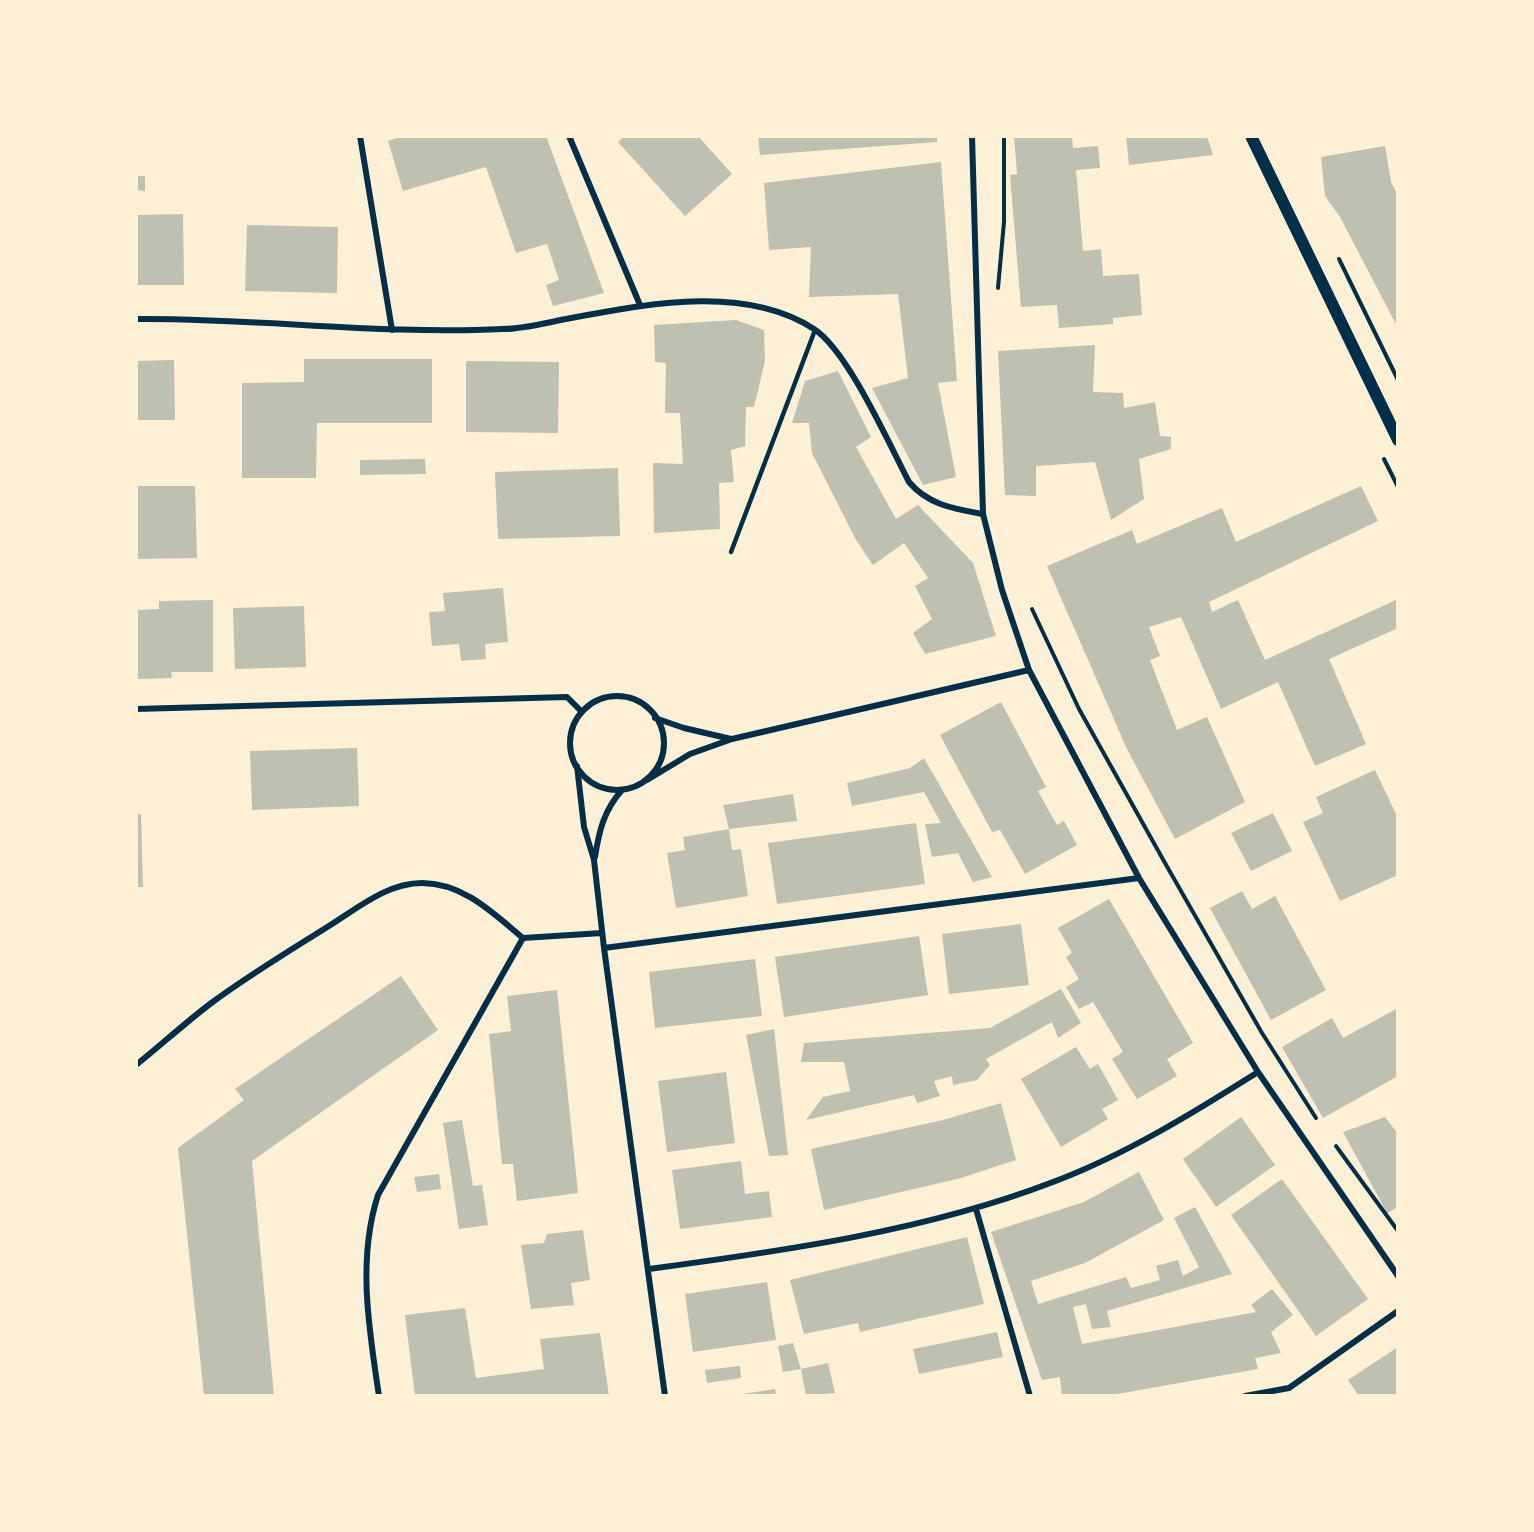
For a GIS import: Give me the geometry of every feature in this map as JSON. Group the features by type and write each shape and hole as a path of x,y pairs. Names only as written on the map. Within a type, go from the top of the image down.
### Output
{"main road":[{"path":"1251,136 1398,440"}],"street":[{"path":"360,136 392,330"},
{"path":"569,136 640,305"},
{"path":"972,136 983,514 1002,590 1029,670 1139,878 1258,1072 1398,1276"},
{"path":"136,319 191,319 392,330 506,330 640,305 687,302 729,303 774,312 793,318 815,330 833,348 847,367 914,488 935,503 983,514"},
{"path":"577,766 587,779 599,786 615,790 632,788 690,754 732,739 1029,670"},
{"path":"647,780 656,770 663,756 664,743 661,727 648,708 634,700 613,696 604,698 581,711 571,729 570,740 577,766 584,827 594,860 665,1395"},
{"path":"136,709 567,697 581,711"},
{"path":"655,718 700,733 732,739"},
{"path":"594,860 600,827 607,810 623,789"},
{"path":"604,948 1139,878"},
{"path":"136,1065 209,1004 249,976 354,910 391,890 421,883 457,890 486,907 523,938 602,933"},
{"path":"379,1395 368,1323 366,1275 368,1245 378,1195 523,938"},
{"path":"649,1269 815,1245 976,1209 1054,1182 1135,1145 1258,1072"},
{"path":"976,1209 1030,1395"},
{"path":"1245,1395 1288,1388 1398,1311"}],"lane":[{"path":"731,552 815,330"}],"path":[{"path":"998,294 1004,222 1005,136"},
{"path":"1030,607 1079,709 1262,1033 1319,1122"},
{"path":"1332,1141 1398,1231"}],"building":[{"path":"403,136 546,136 604,293 553,306 546,285 559,280 547,244 516,253 486,167 403,191 388,141"},
{"path":"624,136 698,136 732,174 685,216 618,142"},
{"path":"758,136 937,136 937,142 760,155"},
{"path":"1014,136 1072,136 1073,148 1098,146 1100,168 1076,170 1083,251 1101,249 1103,276 1139,274 1142,315 1113,318 1113,324 1059,328 1057,305 1021,307 1010,175 1017,174"},
{"path":"1126,136 1207,136 1213,155 1129,165"},
{"path":"1385,146 1391,182 1398,195 1398,328 1340,217 1325,196 1321,157"},
{"path":"941,162 957,381 938,383 956,477 923,485 872,388 908,378 898,294 809,297 811,247 769,250 764,183"},
{"path":"136,176 145,176 145,191 136,190"},
{"path":"183,214 184,285 136,285 136,215"},
{"path":"247,225 338,227 337,293 245,291"},
{"path":"736,320 764,330 765,361 754,407 746,407 745,446 731,450 734,482 719,483 720,529 654,533 653,463 683,464 680,413 665,413 666,363 655,362 654,325"},
{"path":"1095,345 1093,392 1123,393 1124,408 1155,402 1160,436 1171,437 1171,449 1139,459 1144,499 1111,520 1095,462 1036,466 1036,496 1005,495 998,351"},
{"path":"304,359 432,359 432,423 317,423 316,478 242,478 242,383 304,382"},
{"path":"174,360 175,420 136,420 136,361"},
{"path":"466,361 559,362 558,433 466,432"},
{"path":"838,371 871,437 856,447 896,519 918,505 973,563 996,636 925,654 913,633 932,619 915,586 928,578 904,543 873,565 856,540 812,453 809,423 792,423 805,381"},
{"path":"425,459 426,474 360,475 360,460"},
{"path":"618,468 620,536 498,539 495,472"},
{"path":"136,486 195,486 197,558 136,559"},
{"path":"1361,486 1378,521 1209,602 1212,612 1238,600 1265,660 1398,599 1398,628 1329,659 1366,744 1315,766 1278,682 1221,709 1181,617 1149,627 1160,656 1150,660 1177,730 1207,717 1245,802 1175,839 1127,749 1047,566 1132,530 1137,544 1222,508 1236,542"},
{"path":"503,588 508,642 485,644 486,659 461,661 459,644 432,646 429,612 445,611 443,593"},
{"path":"213,600 213,672 171,672 172,678 136,679 136,610 159,609 159,601"},
{"path":"304,606 306,667 235,669 233,608"},
{"path":"1001,702 1046,787 1038,791 1057,825 1064,821 1077,845 1025,874 1000,830 992,832 940,735"},
{"path":"357,748 359,806 252,810 250,751"},
{"path":"924,758 992,877 973,882 958,853 932,857 925,824 941,823 924,792 852,806 847,783 910,768"},
{"path":"1375,770 1398,818 1398,875 1340,901 1303,822 1323,813 1316,797"},
{"path":"793,794 797,821 729,829 723,805"},
{"path":"1273,813 1292,851 1251,871 1231,833"},
{"path":"136,814 141,814 143,887 136,887"},
{"path":"916,823 925,884 777,904 768,843"},
{"path":"729,829 732,850 741,849 748,896 676,908 667,853 685,850 683,837"},
{"path":"1242,891 1252,909 1275,896 1326,990 1271,1020 1210,908"},
{"path":"1109,899 1193,1043 1167,1059 1177,1076 1137,1099 1112,1059 1123,1052 1093,1002 1079,1009 1066,987 1079,979 1066,957 1072,953 1058,928"},
{"path":"1021,924 1029,985 949,994 942,934"},
{"path":"919,936 928,995 784,1017 775,957"},
{"path":"755,959 762,1016 655,1028 649,972"},
{"path":"401,976 438,1030 252,1161 274,1396 204,1396 178,1148 244,1100 235,1089"},
{"path":"1061,989 1081,1023 1058,1038 1052,1022 986,1059 990,1065 977,1080 953,1085 952,1076 934,1081 940,1096 917,1103 914,1095 806,1120 823,1097 850,1091 844,1062 801,1062 804,1043 990,1028"},
{"path":"557,990 578,1193 517,1201 513,1164 502,1164 489,1034 511,1031 507,996"},
{"path":"1398,1008 1398,1076 1323,1118 1282,1047 1332,1018 1343,1038"},
{"path":"774,1029 788,1155 769,1156 746,1035"},
{"path":"1076,1047 1090,1069 1098,1064 1118,1100 1102,1109 1108,1119 1061,1147 1021,1079"},
{"path":"726,1072 735,1143 667,1152 658,1081"},
{"path":"1001,1103 1016,1160 961,1178 824,1210 811,1149 943,1120"},
{"path":"1241,1117 1275,1165 1216,1207 1183,1159"},
{"path":"1385,1117 1398,1134 1398,1207 1387,1213 1343,1132"},
{"path":"462,1120 473,1186 482,1185 488,1225 459,1229 443,1123"},
{"path":"741,1161 745,1194 769,1191 772,1217 680,1229 672,1170"},
{"path":"1139,1172 1164,1220 1085,1263 1031,1281 1038,1304 1126,1277 1131,1288 1160,1280 1156,1266 1178,1260 1183,1276 1199,1267 1174,1218 1195,1207 1232,1274 1107,1311 1111,1327 1092,1329 1086,1304 1073,1307 1082,1344 1256,1312 1251,1305 1272,1289 1293,1315 1271,1332 1281,1353 1255,1358 1258,1369 1106,1396 1062,1396 1060,1377 1042,1380 991,1232 1084,1202"},
{"path":"439,1174 441,1189 417,1192 414,1177"},
{"path":"1282,1179 1368,1299 1316,1336 1231,1215"},
{"path":"583,1230 590,1280 571,1283 574,1305 531,1309 521,1245 544,1243 547,1234"},
{"path":"967,1237 984,1304 860,1332 858,1323 804,1334 790,1280"},
{"path":"767,1282 776,1340 693,1352 685,1294"},
{"path":"465,1308 476,1378 544,1369 540,1339 600,1333 609,1396 415,1396 405,1315"},
{"path":"997,1332 1003,1357 919,1374 913,1349"},
{"path":"793,1343 801,1369 783,1372 778,1346"},
{"path":"1398,1347 1398,1396 1359,1396 1348,1380"},
{"path":"828,1363 835,1393 806,1396 801,1369"},
{"path":"740,1366 741,1378 707,1383 705,1370"},
{"path":"775,1389 776,1396 743,1396 743,1394"}]}
